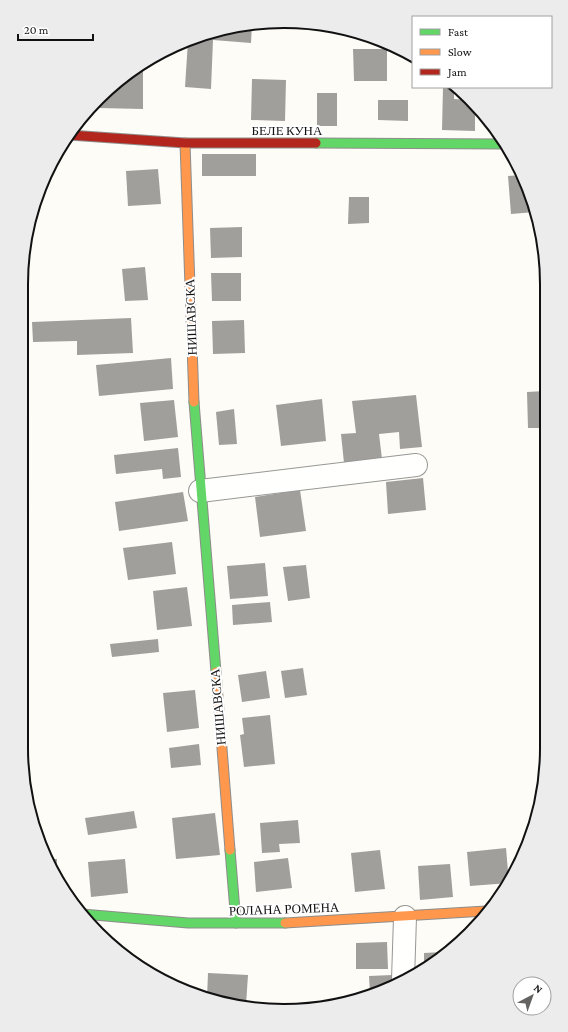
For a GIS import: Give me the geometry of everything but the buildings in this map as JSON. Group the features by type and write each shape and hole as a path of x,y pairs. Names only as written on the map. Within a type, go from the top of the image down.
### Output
{"street":[{"name":"БЕЛЕ КУНА","path":"76,135 185,143 498,144"},
{"name":"НИШАВСКА","path":"185,143 194,406 236,923"},
{"path":"200,491 416,465"},
{"name":"РОЛАНА РОМЕНА","path":"90,915 188,923 291,923 481,911"},
{"path":"403,975 405,917"}],"traffic: fast":[{"path":"316,143 498,144"},
{"path":"194,402 216,672"},
{"path":"230,850 236,923"},
{"path":"90,915 188,923 285,923"}],"traffic: slow":[{"path":"185,143 194,402"},
{"path":"216,672 230,850"},
{"path":"285,923 481,911"}],"traffic: jam":[{"path":"76,135 185,143 316,143"}]}
